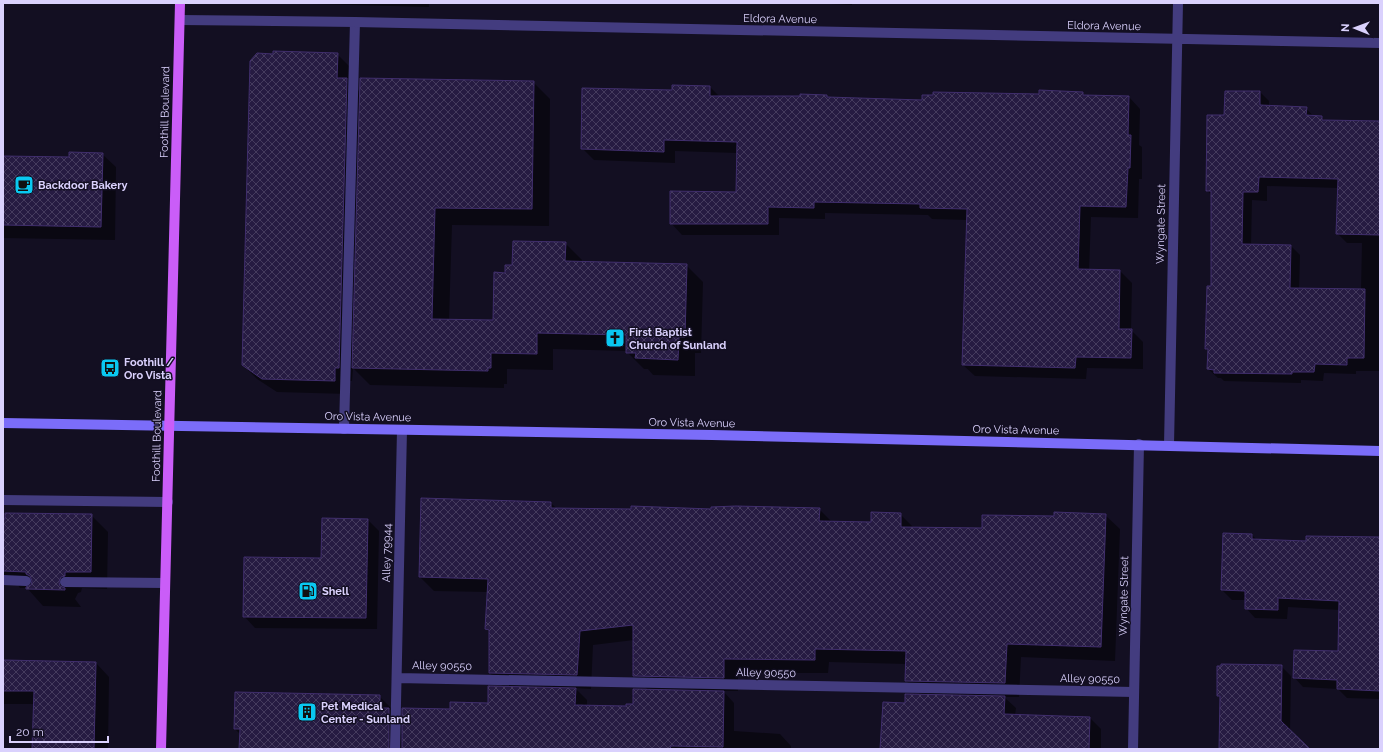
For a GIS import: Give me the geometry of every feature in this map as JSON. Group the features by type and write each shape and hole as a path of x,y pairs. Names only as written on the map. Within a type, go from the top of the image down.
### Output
{"main road":[{"name":"Foothill Boulevard","path":"161,749 180,3"}],"street":[{"name":"Wyngate Street","path":"1168,445 1178,3"},
{"name":"Eldora Avenue","path":"180,20 355,22 1380,43"},
{"path":"344,429 355,22"},
{"name":"Oro Vista Avenue","path":"3,422 1139,444 1380,451"},
{"name":"Alley 79944","path":"395,749 402,430"},
{"name":"Wyngate Street","path":"1133,749 1139,444"},
{"path":"3,500 168,502"},
{"path":"3,580 26,581"},
{"path":"65,582 165,583"},
{"name":"Alley 90550","path":"396,678 1134,692"}],"building":[{"path":"273,51 338,53 337,78 347,78 339,368 335,368 335,381 262,379 242,365 250,61 257,53 273,54"},
{"path":"360,78 534,81 532,209 435,208 432,319 493,320 494,272 505,273 505,265 512,265 513,241 566,242 565,261 687,264 685,337 679,337 678,360 635,358 636,353 626,353 626,335 537,333 537,354 491,353 491,368 488,368 488,371 352,368"},
{"path":"672,85 710,86 710,96 800,96 800,94 827,95 827,97 922,100 922,95 933,95 933,92 1039,94 1039,90 1083,92 1083,95 1129,96 1128,135 1131,135 1130,168 1128,168 1126,207 1080,206 1078,269 1120,270 1119,329 1132,329 1131,358 1076,357 1075,368 962,365 967,209 920,208 920,204 814,202 814,208 768,207 768,224 670,224 670,191 736,192 737,142 664,140 664,152 581,149 582,88 672,90"},
{"path":"1225,91 1260,91 1260,105 1307,107 1306,115 1322,116 1322,120 1380,121 1380,235 1336,234 1338,179 1259,177 1258,192 1243,192 1242,244 1291,245 1290,288 1365,289 1364,358 1347,358 1347,365 1315,364 1314,372 1292,372 1292,374 1214,373 1214,370 1207,369 1208,349 1205,349 1207,286 1211,286 1211,191 1206,191 1207,115 1224,115"},
{"path":"69,152 103,153 101,227 3,225 3,156 69,157"},
{"path":"421,498 551,502 551,508 631,509 631,506 711,509 711,507 736,506 820,508 819,521 871,522 871,512 901,513 901,527 982,528 982,515 1054,516 1054,512 1106,514 1101,647 1007,644 1005,683 905,681 906,651 815,649 815,660 724,659 724,678 633,676 633,625 580,631 577,675 489,673 489,630 485,629 488,579 419,577"},
{"path":"5,513 92,514 91,572 65,572 65,576 61,577 59,582 60,586 65,588 65,590 26,589 26,587 31,585 32,581 26,572 3,571 3,519 5,519"},
{"path":"322,518 368,519 366,618 243,617 244,557 321,558"},
{"path":"1223,533 1252,534 1252,539 1306,541 1306,536 1380,537 1380,691 1337,689 1337,680 1293,678 1294,650 1338,651 1339,601 1278,598 1278,610 1245,609 1245,591 1221,590"},
{"path":"3,660 96,662 94,749 32,749 34,691 3,691"},
{"path":"1221,664 1282,665 1281,721 1310,749 1219,749 1220,696 1217,696 1217,666 1221,666"},
{"path":"488,686 576,688 575,705 626,706 626,704 633,704 633,689 724,691 723,747 671,746 670,749 402,749 402,708 450,709 450,702 488,703"},
{"name":"Pet Medical Center - Sunland","path":"235,692 380,695 380,708 389,708 389,749 239,749 240,729 234,729"},
{"path":"905,694 1005,696 1004,714 1090,717 1089,749 880,749 883,702 905,703"}],"place":[{"name":"Backdoor Bakery","path":"24,185"},
{"name":"First Baptist Church of Sunland","path":"615,338"},
{"name":"Foothill / Oro Vista","path":"110,368"},
{"name":"Shell","path":"308,591"},
{"name":"Pet Medical Center - Sunland","path":"307,712"}]}
